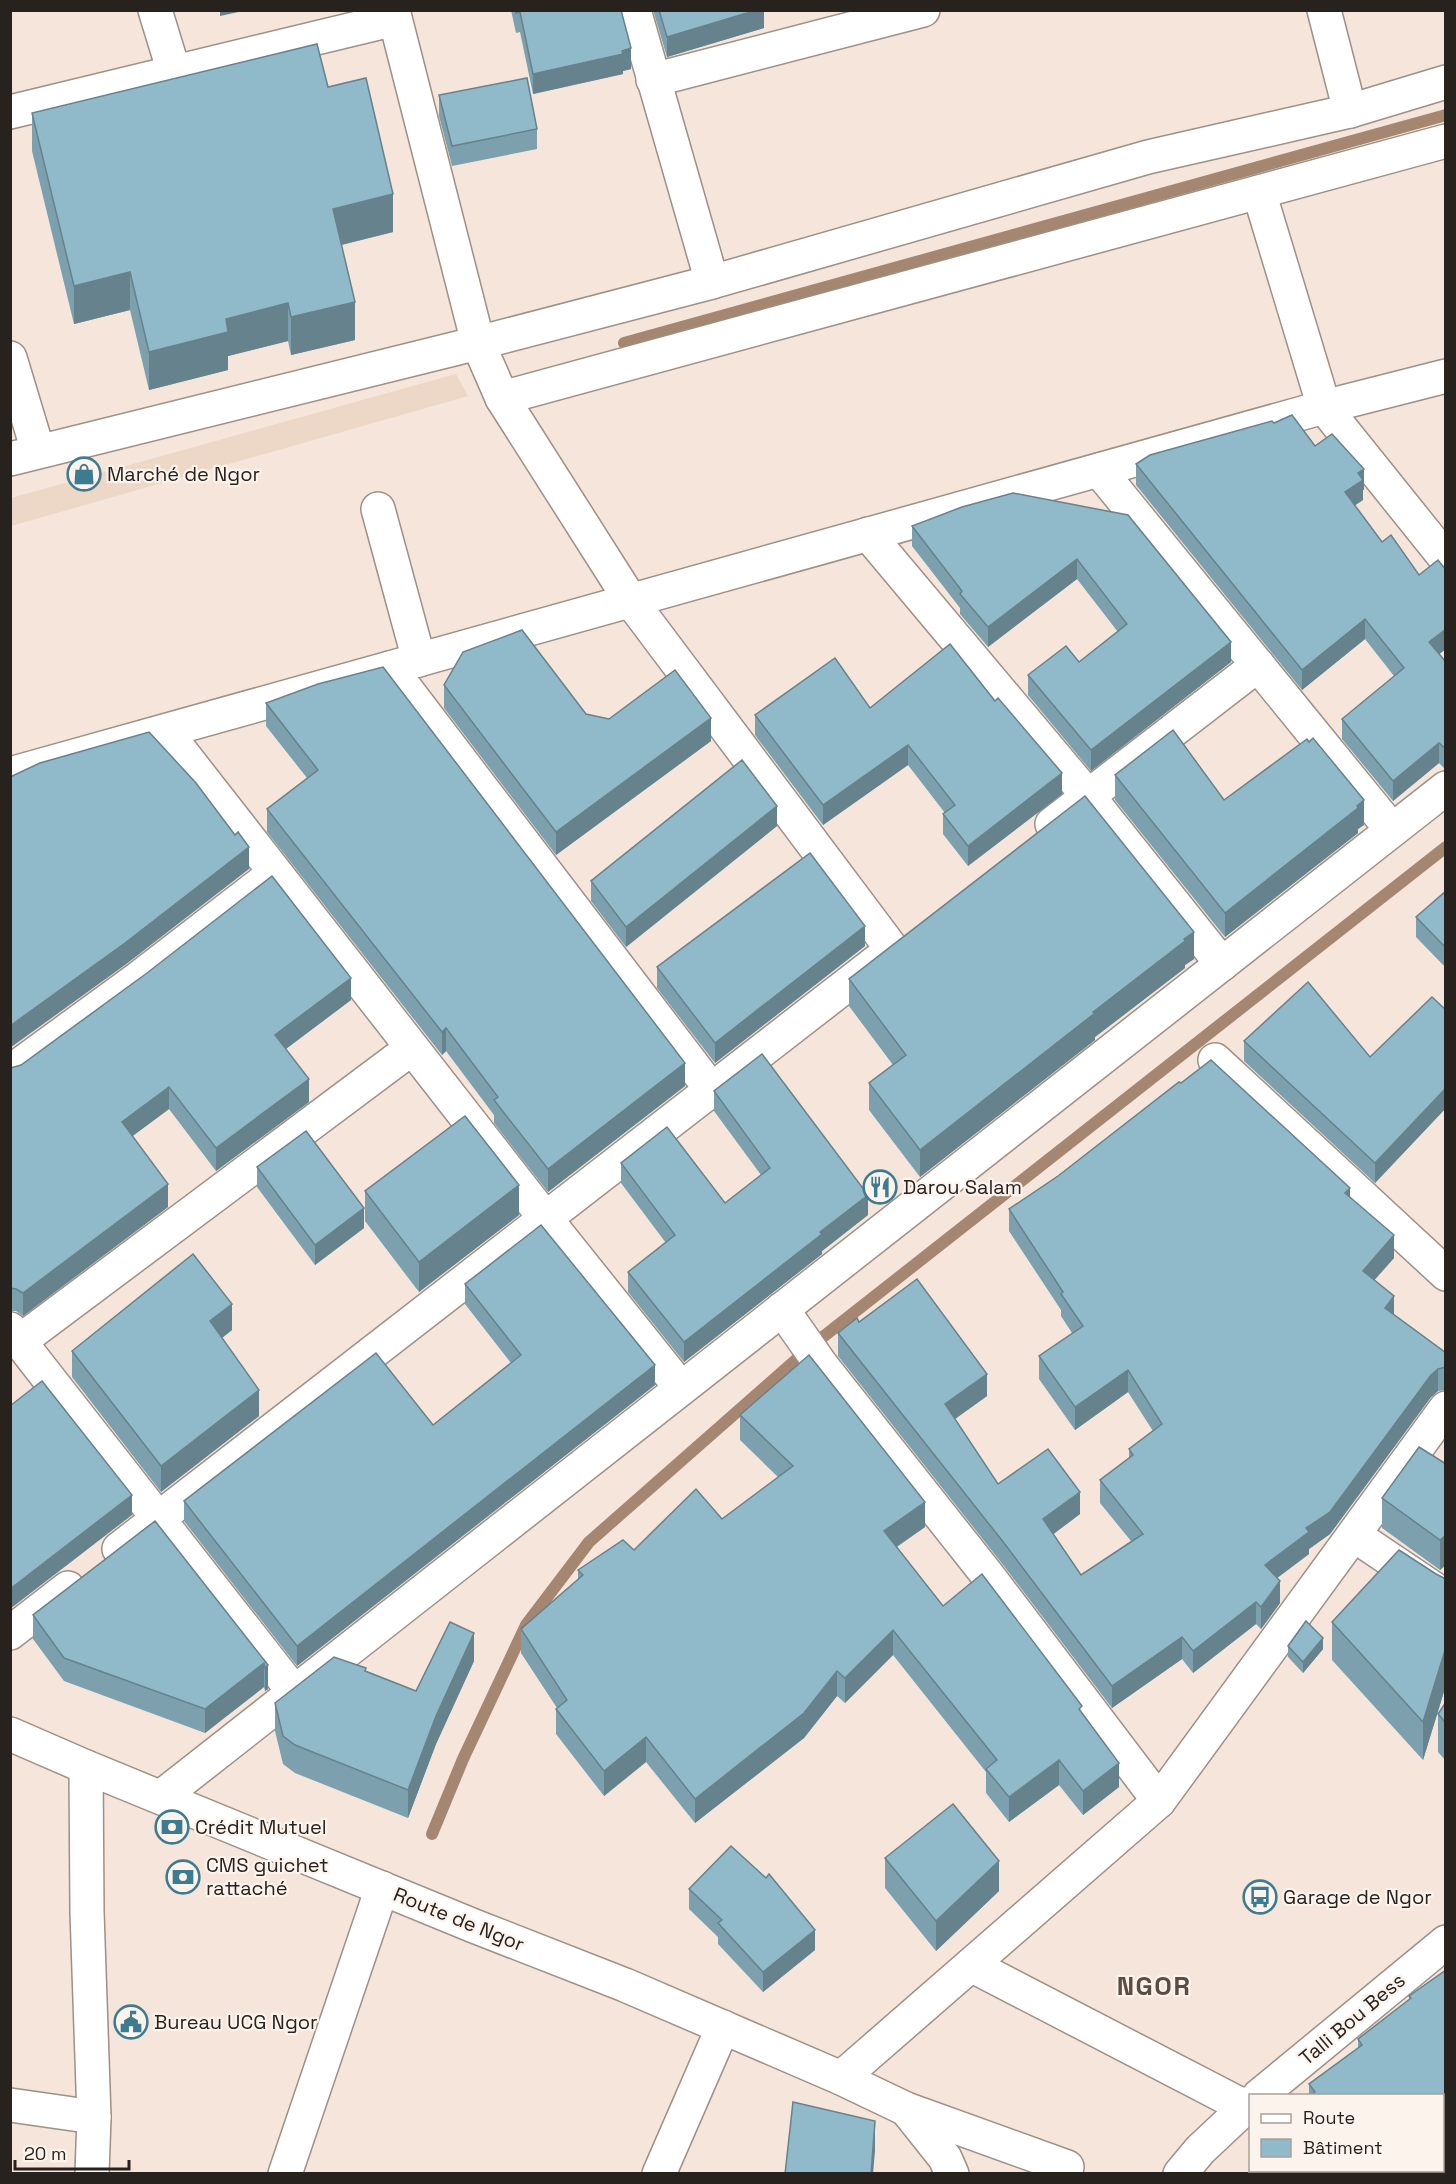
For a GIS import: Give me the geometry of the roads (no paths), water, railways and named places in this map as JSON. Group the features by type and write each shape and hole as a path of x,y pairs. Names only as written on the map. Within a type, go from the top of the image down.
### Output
{"street":[{"path":"155,10 174,72"},
{"path":"634,10 712,282"},
{"path":"653,80 922,10"},
{"path":"1324,10 1350,111"},
{"path":"10,112 394,15 478,343 501,398 631,601 902,942 10,1633"},
{"path":"10,357 24,455 478,343 712,282 1148,157 1350,111 1446,82"},
{"path":"501,398 1446,141"},
{"path":"1259,192 1324,407 1446,559"},
{"path":"10,774 1324,407 1446,376"},
{"path":"1099,470 1392,830"},
{"path":"378,509 405,664 711,1089"},
{"path":"868,534 1088,796 1222,964"},
{"path":"1032,840 1258,665"},
{"path":"165,731 545,1218 681,1388"},
{"path":"160,1797 681,1388 790,1320 1222,964 1446,788"},
{"path":"10,1072 275,873"},
{"path":"294,1692 15,1335 412,1048"},
{"path":"1215,1060 1446,1275"},
{"path":"790,1320 816,1357 989,1577 1159,1801"},
{"path":"842,2078 1159,1801 1446,1408"},
{"path":"1354,1535 1446,1597"},
{"name":"Route de Ngor","path":"10,1734 474,1926 625,1985 842,2078 906,2109 1077,2170"},
{"path":"86,1767 87,1912 94,2118 92,2174"},
{"path":"285,2174 382,1888"},
{"name":"Talli Bou Bess","path":"1262,2094 1446,1942"},
{"path":"971,1965 1249,2101"},
{"path":"659,2174 723,2027"},
{"path":"10,2105 94,2118"},
{"name":"Talli Bou Bess","path":"1180,2174 1200,2150 1249,2105"},
{"path":"906,2109 945,2158 952,2174"},
{"path":"1024,2174 1039,2168 1077,2170"}],"waterway":[{"path":"624,343 1446,115"},
{"path":"432,1834 463,1759 526,1625 589,1542 814,1344 1446,847"}],"place":[{"name":"Marché de Ngor","path":"84,474"},
{"name":"Darou Salam","path":"880,1187"},
{"name":"Crédit Mutuel","path":"172,1827"},
{"name":"CMS guichet rattaché","path":"183,1877"},
{"name":"Garage de Ngor","path":"1260,1897"},
{"name":"Bureau UCG Ngor","path":"131,2022"}],"district":[{"name":"NGOR","path":"1154,1986"}]}
